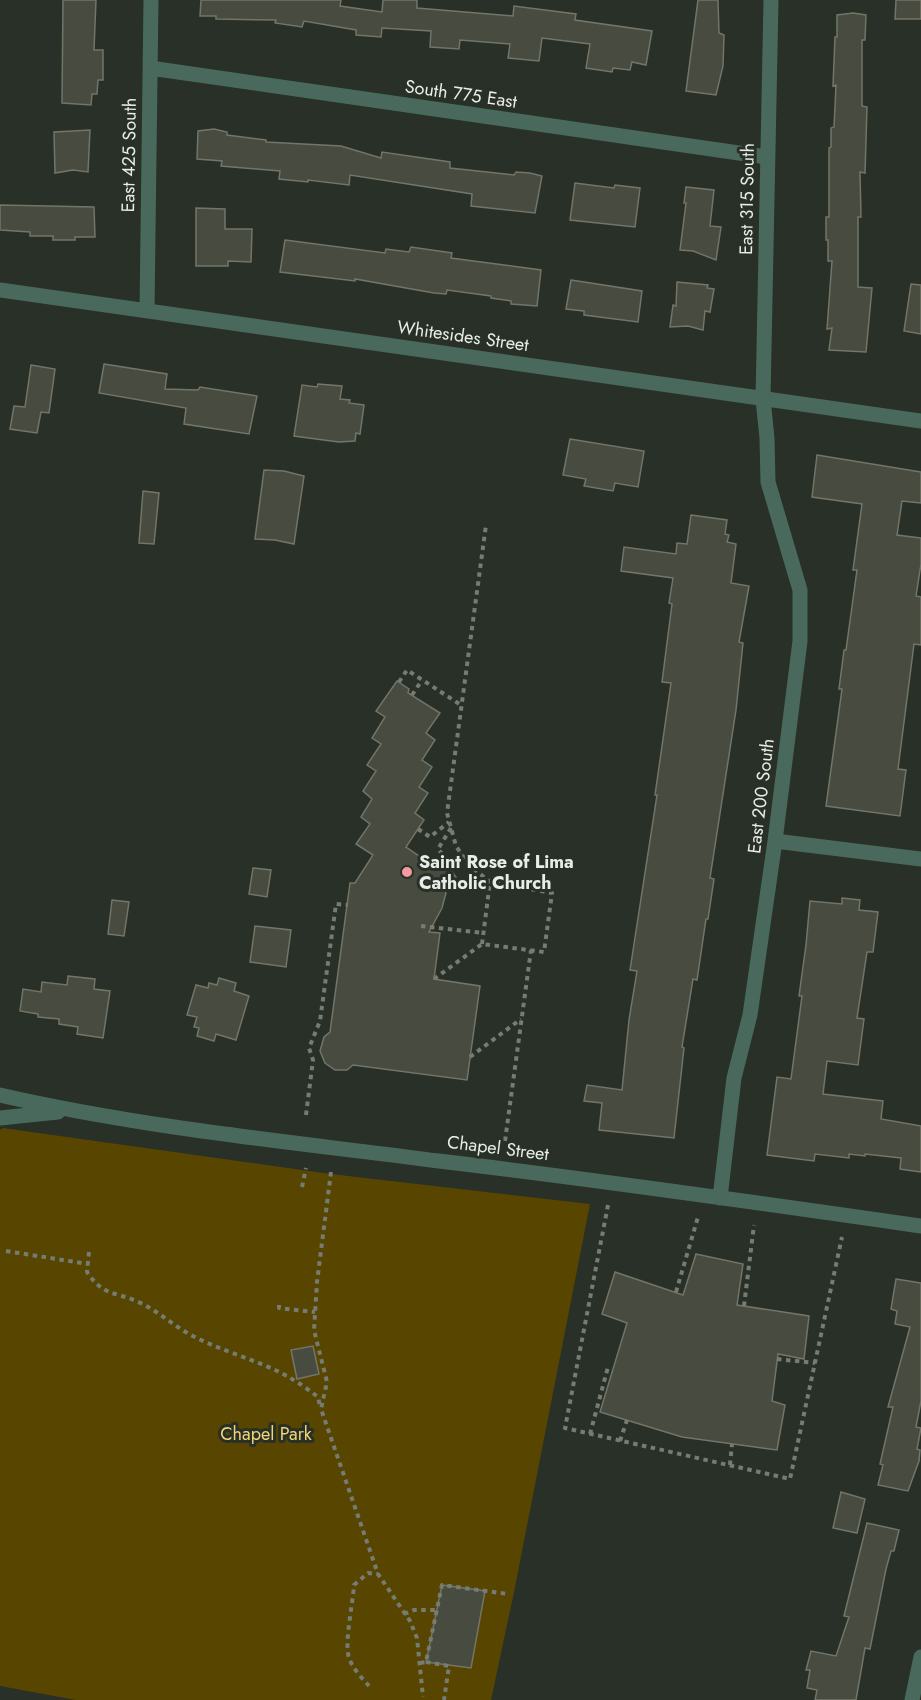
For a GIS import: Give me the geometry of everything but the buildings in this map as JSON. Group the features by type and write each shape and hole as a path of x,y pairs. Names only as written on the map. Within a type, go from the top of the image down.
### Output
{"street":[{"name":"East 425 South","path":"147,311 151,0"},
{"name":"East 315 South","path":"763,399 771,0"},
{"name":"South 775 East","path":"150,68 767,157"},
{"name":"Whitesides Street","path":"0,290 921,421"},
{"name":"East 200 South","path":"720,1198 734,1078 750,1015 775,841 800,641 800,590 768,482 763,399"},
{"path":"775,841 921,859"},
{"name":"Chapel Street","path":"0,1095 70,1111 235,1136 538,1173 921,1226"},
{"name":"Chapel Street","path":"0,1118 70,1111"},
{"path":"912,1700 921,1656"}],"path":[{"path":"434,979 482,944 544,952 552,893 490,882 469,865 456,846 447,813 486,525"},
{"path":"399,682 407,670 461,705"},
{"path":"412,695 422,680"},
{"path":"418,829 430,837 449,822"},
{"path":"451,827 438,849 450,866 462,854"},
{"path":"482,944 490,882"},
{"path":"306,1115 313,1060 309,1048 320,1021 336,904 348,905"},
{"path":"421,926 483,933"},
{"path":"505,1142 531,950"},
{"path":"470,1058 522,1019"},
{"path":"302,1187 306,1167"},
{"path":"321,1409 327,1382 314,1330 317,1282 331,1172"},
{"path":"608,1205 566,1428 790,1479 842,1237"},
{"path":"676,1292 698,1217"},
{"path":"744,1306 754,1225"},
{"path":"6,1251 88,1264"},
{"path":"89,1252 87,1272 96,1286 136,1301 160,1314 182,1331 215,1348 291,1378 318,1397 378,1574 410,1621 417,1638 423,1696"},
{"path":"279,1305 279,1308 315,1312"},
{"path":"777,1359 815,1363"},
{"path":"590,1434 608,1367"},
{"path":"620,1441 627,1420"},
{"path":"730,1466 732,1444"},
{"path":"369,1686 357,1673 349,1657 349,1637 354,1585 368,1573 378,1574"},
{"path":"426,1662 442,1585 508,1594"},
{"path":"404,1614 414,1610 436,1610"},
{"path":"420,1664 426,1662 449,1666 444,1700"}],"green space":[{"name":"Chapel Park","path":"3,1128 331,1174 590,1204 491,1700 76,1700 0,1686 0,1130"}],"place":[{"name":"Saint Rose of Lima Catholic Church","path":"407,872"}]}
